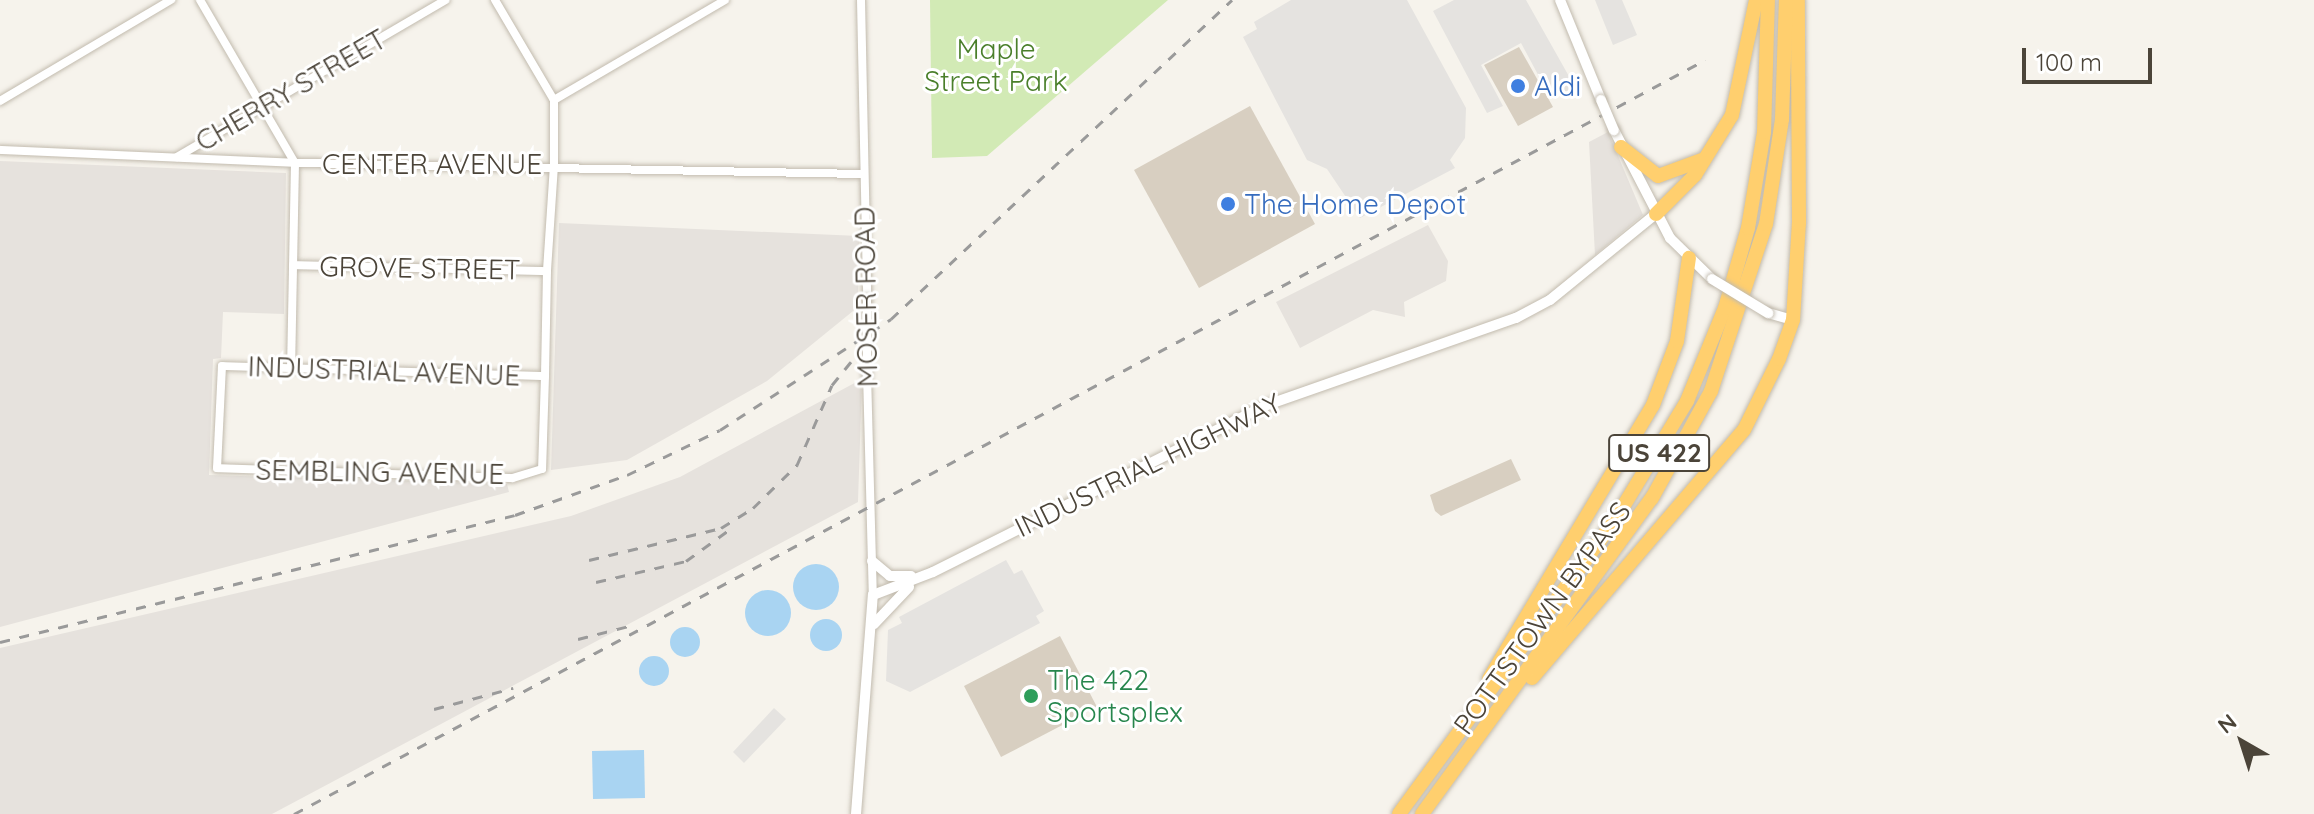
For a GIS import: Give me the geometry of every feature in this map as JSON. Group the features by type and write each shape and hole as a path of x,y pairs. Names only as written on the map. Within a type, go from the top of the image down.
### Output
{"highway":[{"name":"POTTSTOWN BYPASS","path":"1399,814 1615,520 1687,401 1725,308 1748,228 1764,132 1768,54 1760,0"},
{"path":"1656,214 1710,155 1732,115 1760,0"},
{"name":"POTTSTOWN BYPASS","path":"1422,814 1652,498 1711,391 1766,224 1786,45 1786,0"},
{"path":"1485,728 1744,430 1793,320 1798,0"},
{"path":"1621,147 1647,171 1664,176 1710,155"},
{"path":"1415,792 1638,435 1672,359 1689,258"}],"street":[{"path":"0,101 171,0"},
{"path":"200,0 295,163 291,367"},
{"name":"CHERRY STREET","path":"177,157 446,0"},
{"path":"495,0 554,100 545,376"},
{"path":"554,100 725,0"},
{"name":"MOSER ROAD","path":"861,0 873,595"},
{"path":"1560,0 1621,147 1656,214 1689,258 1712,279 1768,313 1793,320"},
{"name":"CENTER AVENUE","path":"0,150 295,163 554,165 863,174"},
{"name":"INDUSTRIAL HIGHWAY","path":"873,595 933,572 1208,431 1520,316 1643,230 1656,214"},
{"name":"GROVE STREET","path":"293,265 547,271"},
{"name":"INDUSTRIAL AVENUE","path":"217,468 222,366 545,376"},
{"name":"SEMBLING AVENUE","path":"217,468 512,478 542,469 545,376"},
{"path":"872,561 900,578 933,572"},
{"path":"872,630 892,599 933,572"},
{"path":"856,814 873,595"}],"shaded area":[{"path":"1291,0 1407,0 1466,108 1465,138 1450,160 1455,168 1360,218 1327,169 1307,160 1243,37 1257,29 1254,22"},
{"path":"1454,0 1526,0 1575,87 1551,99 1521,43 1481,65 1503,106 1487,113 1433,11"},
{"path":"1595,0 1622,0 1637,35 1613,45"},
{"path":"1608,132 1643,215 1595,255 1589,142"},
{"path":"0,161 286,173 284,314 223,312 221,358 213,359 209,475 507,484 509,492 0,627"},
{"path":"559,223 859,236 858,307 767,381 627,460 551,470"},
{"path":"1428,225 1448,261 1446,281 1404,302 1405,317 1373,310 1300,348 1276,302"},
{"path":"862,379 858,502 272,814 0,814 0,648 571,516 680,477"},
{"path":"1006,560 1014,574 1022,570 1044,611 1036,616 1040,623 910,692 886,681 888,630 902,623 899,617"},
{"path":"774,708 786,719 744,763 733,752"}],"green space":[{"name":"Maple Street Park","path":"930,0 1168,0 987,156 932,158"}],"water":[{"path":"816,564 832,571 839,587 832,603 816,610 800,603 793,587 800,571"},
{"path":"768,590 784,597 791,613 784,629 768,636 752,629 745,613 752,597"},
{"path":"826,619 837,624 842,635 837,646 826,651 815,646 810,635 815,624"},
{"path":"685,627 696,631 700,642 696,653 685,657 674,653 670,642 674,631"},
{"path":"654,656 665,660 669,671 665,682 654,686 643,682 639,671 643,660"},
{"path":"644,750 645,798 593,799 592,751"}],"building":[{"name":"Aldi","path":"1519,47 1553,107 1518,126 1484,65"},
{"name":"The Home Depot","path":"1250,106 1315,224 1199,288 1134,170"},
{"path":"1511,459 1521,480 1441,516 1435,511 1430,495"},
{"name":"The 422 Sportsplex","path":"1060,636 1097,707 1001,757 964,686"}],"railway":[{"path":"0,642 515,515 627,475 720,430 891,319 1232,0"},
{"path":"294,814 1705,60"},
{"path":"589,560 721,528 753,508 797,465 832,385 858,353"},
{"path":"596,582 686,561 733,527"},
{"path":"578,639 629,626"},
{"path":"434,709 513,688"}],"place":[{"name":"Aldi","path":"1518,86"},
{"name":"The Home Depot","path":"1228,204"},
{"name":"The 422 Sportsplex","path":"1031,696"}]}
